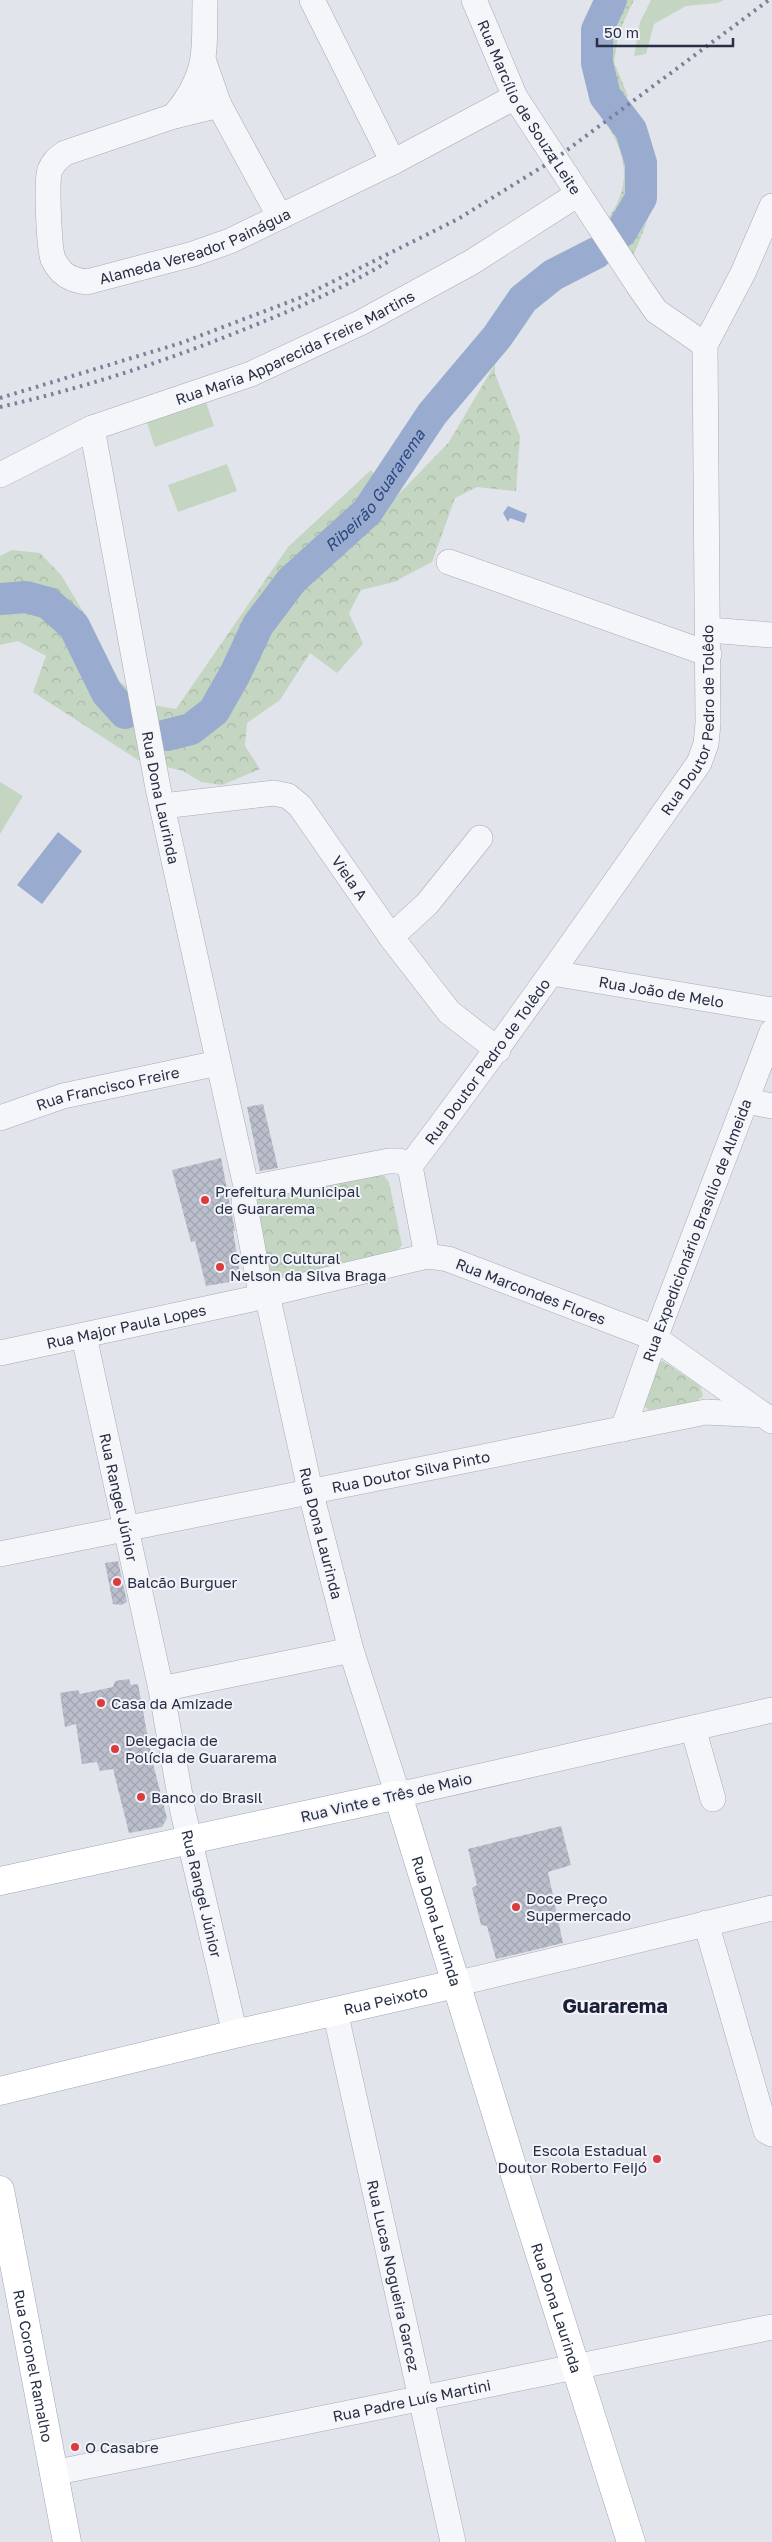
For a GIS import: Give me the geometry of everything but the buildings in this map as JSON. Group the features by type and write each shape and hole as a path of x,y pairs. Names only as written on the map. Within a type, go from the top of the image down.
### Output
{"main road":[{"name":"Rua Vinte e Três de Maio","path":"0,1881 398,1795"},
{"name":"Rua Dona Laurinda","path":"398,1795 574,2366 631,2542"},
{"name":"Rua Peixoto","path":"0,2091 235,2034 455,1984"},
{"name":"Rua Coronel Ramalho","path":"0,2190 67,2542"}],"street":[{"path":"205,0 204,62 220,105 280,217"},
{"path":"312,0 393,162"},
{"name":"Rua Marcílio de Souza Leite","path":"474,0 516,98 622,262 656,311 705,345"},
{"path":"174,116 186,102 204,62"},
{"name":"Alameda Vereador Painágua","path":"220,105 174,116 65,153 56,160 49,171 48,183 50,242 53,259 61,272 73,280 87,282 193,254 230,241 393,162 516,98"},
{"name":"Rua Maria Apparecida Freire Martins","path":"0,475 92,428 251,374 362,322 585,203"},
{"name":"Rua Doutor Pedro de Tolêdo","path":"399,1164 498,1050 699,763 706,744 709,630 705,345 743,273 772,206"},
{"name":"Rua Dona Laurinda","path":"92,428 163,806 245,1182 255,1187 399,1164"},
{"path":"449,562 708,654"},
{"path":"709,630 772,635"},
{"name":"Viela A","path":"163,806 274,793 288,796 300,806 391,937 449,1012 498,1050"},
{"path":"391,937 427,904 480,838"},
{"name":"Rua João de Melo","path":"552,973 772,1010"},
{"name":"Rua Expedicionário Brasílio de Almeida","path":"623,1429 655,1338 772,1032"},
{"name":"Rua Francisco Freire","path":"0,1118 63,1096 218,1062"},
{"path":"747,1101 772,1106"},
{"path":"399,1164 426,1256"},
{"name":"Rua Dona Laurinda","path":"244,1201 260,1294 351,1650 398,1795"},
{"name":"Rua Marcondes Flores","path":"260,1294 426,1256 448,1259 655,1338 768,1418"},
{"name":"Rua Major Paula Lopes","path":"0,1353 260,1294"},
{"name":"Rua Rangel Júnior","path":"85,1341 161,1689 189,1841 235,2034"},
{"path":"706,1412 713,1407 716,1400 716,1381"},
{"name":"Rua Doutor Silva Pinto","path":"0,1554 310,1490 706,1412 768,1418"},
{"path":"161,1689 351,1650"},
{"name":"Rua Vinte e Três de Maio","path":"398,1795 772,1710"},
{"path":"693,1728 713,1798"},
{"name":"Rua Peixoto","path":"455,1984 772,1908"},
{"path":"706,1923 766,2130 772,2134"},
{"name":"Rua Lucas Nogueira Garcez","path":"335,2011 453,2542"},
{"name":"Rua Padre Luís Martini","path":"53,2473 421,2396 772,2327"}],"green space":[{"path":"600,0 634,0 619,32 614,62 628,96 601,115 590,77 589,24"},
{"path":"651,0 724,0 717,3 686,6 654,24 646,54 634,56 640,22"},
{"path":"635,109 650,150 654,167 654,184 653,200 648,217 632,258 609,217 621,195 624,173 620,151 609,128"},
{"path":"495,364 495,374 520,436 516,491 477,487 455,498 432,562 394,582 361,590 349,613 363,644 337,673 310,653 280,700 247,723 245,746 260,769 222,785 201,782 183,771 138,760 33,692 46,656 18,641 0,645 0,556 12,550 40,553 61,575 84,613 111,674 147,704 176,709 288,547 371,470 394,499 449,442"},
{"path":"205,399 214,426 155,447 146,420"},
{"path":"227,464 237,491 178,512 168,485"},
{"path":"0,782 23,796 0,834"},
{"path":"377,1175 384,1176 389,1182 402,1245 396,1252 270,1286 253,1199"},
{"path":"663,1361 700,1386 703,1396 697,1401 649,1410 645,1407 644,1402 659,1362"}],"water":[{"path":"508,506 527,514 524,523 510,518 508,522 503,513"},
{"path":"58,832 82,851 42,904 17,885"}],"waterway":[{"name":"Ribeirão Guararema","path":"611,0 597,30 597,63 605,96 631,130 641,163 641,198 621,232"},
{"name":"Ribeirão Guararema","path":"167,735 191,729 214,711 235,674 258,625 292,580 367,512 432,414 497,337 523,299 553,275 596,253"},
{"name":"Ribeirão Guararema","path":"0,599 26,597 48,603 74,626 107,693 125,713"}],"railway":[{"path":"0,398 181,343 302,297 458,219 555,159 769,0"},
{"path":"0,407 94,382 155,363 215,341 319,298 389,261"}],"place":[{"name":"Prefeitura Municipal de Guararema","path":"205,1200"},
{"name":"Centro Cultural Nelson da Silva Braga","path":"220,1267"},
{"name":"Balcão Burguer","path":"117,1582"},
{"name":"Casa da Amizade","path":"101,1703"},
{"name":"Delegacia de Polícia de Guararema","path":"115,1749"},
{"name":"Banco do Brasil","path":"141,1797"},
{"name":"Doce Preço Supermercado","path":"516,1907"},
{"name":"Escola Estadual Doutor Roberto Feijó","path":"657,2159"},
{"name":"O Casabre","path":"75,2447"}],"district":[{"name":"Guararema","path":"615,2005"}]}
